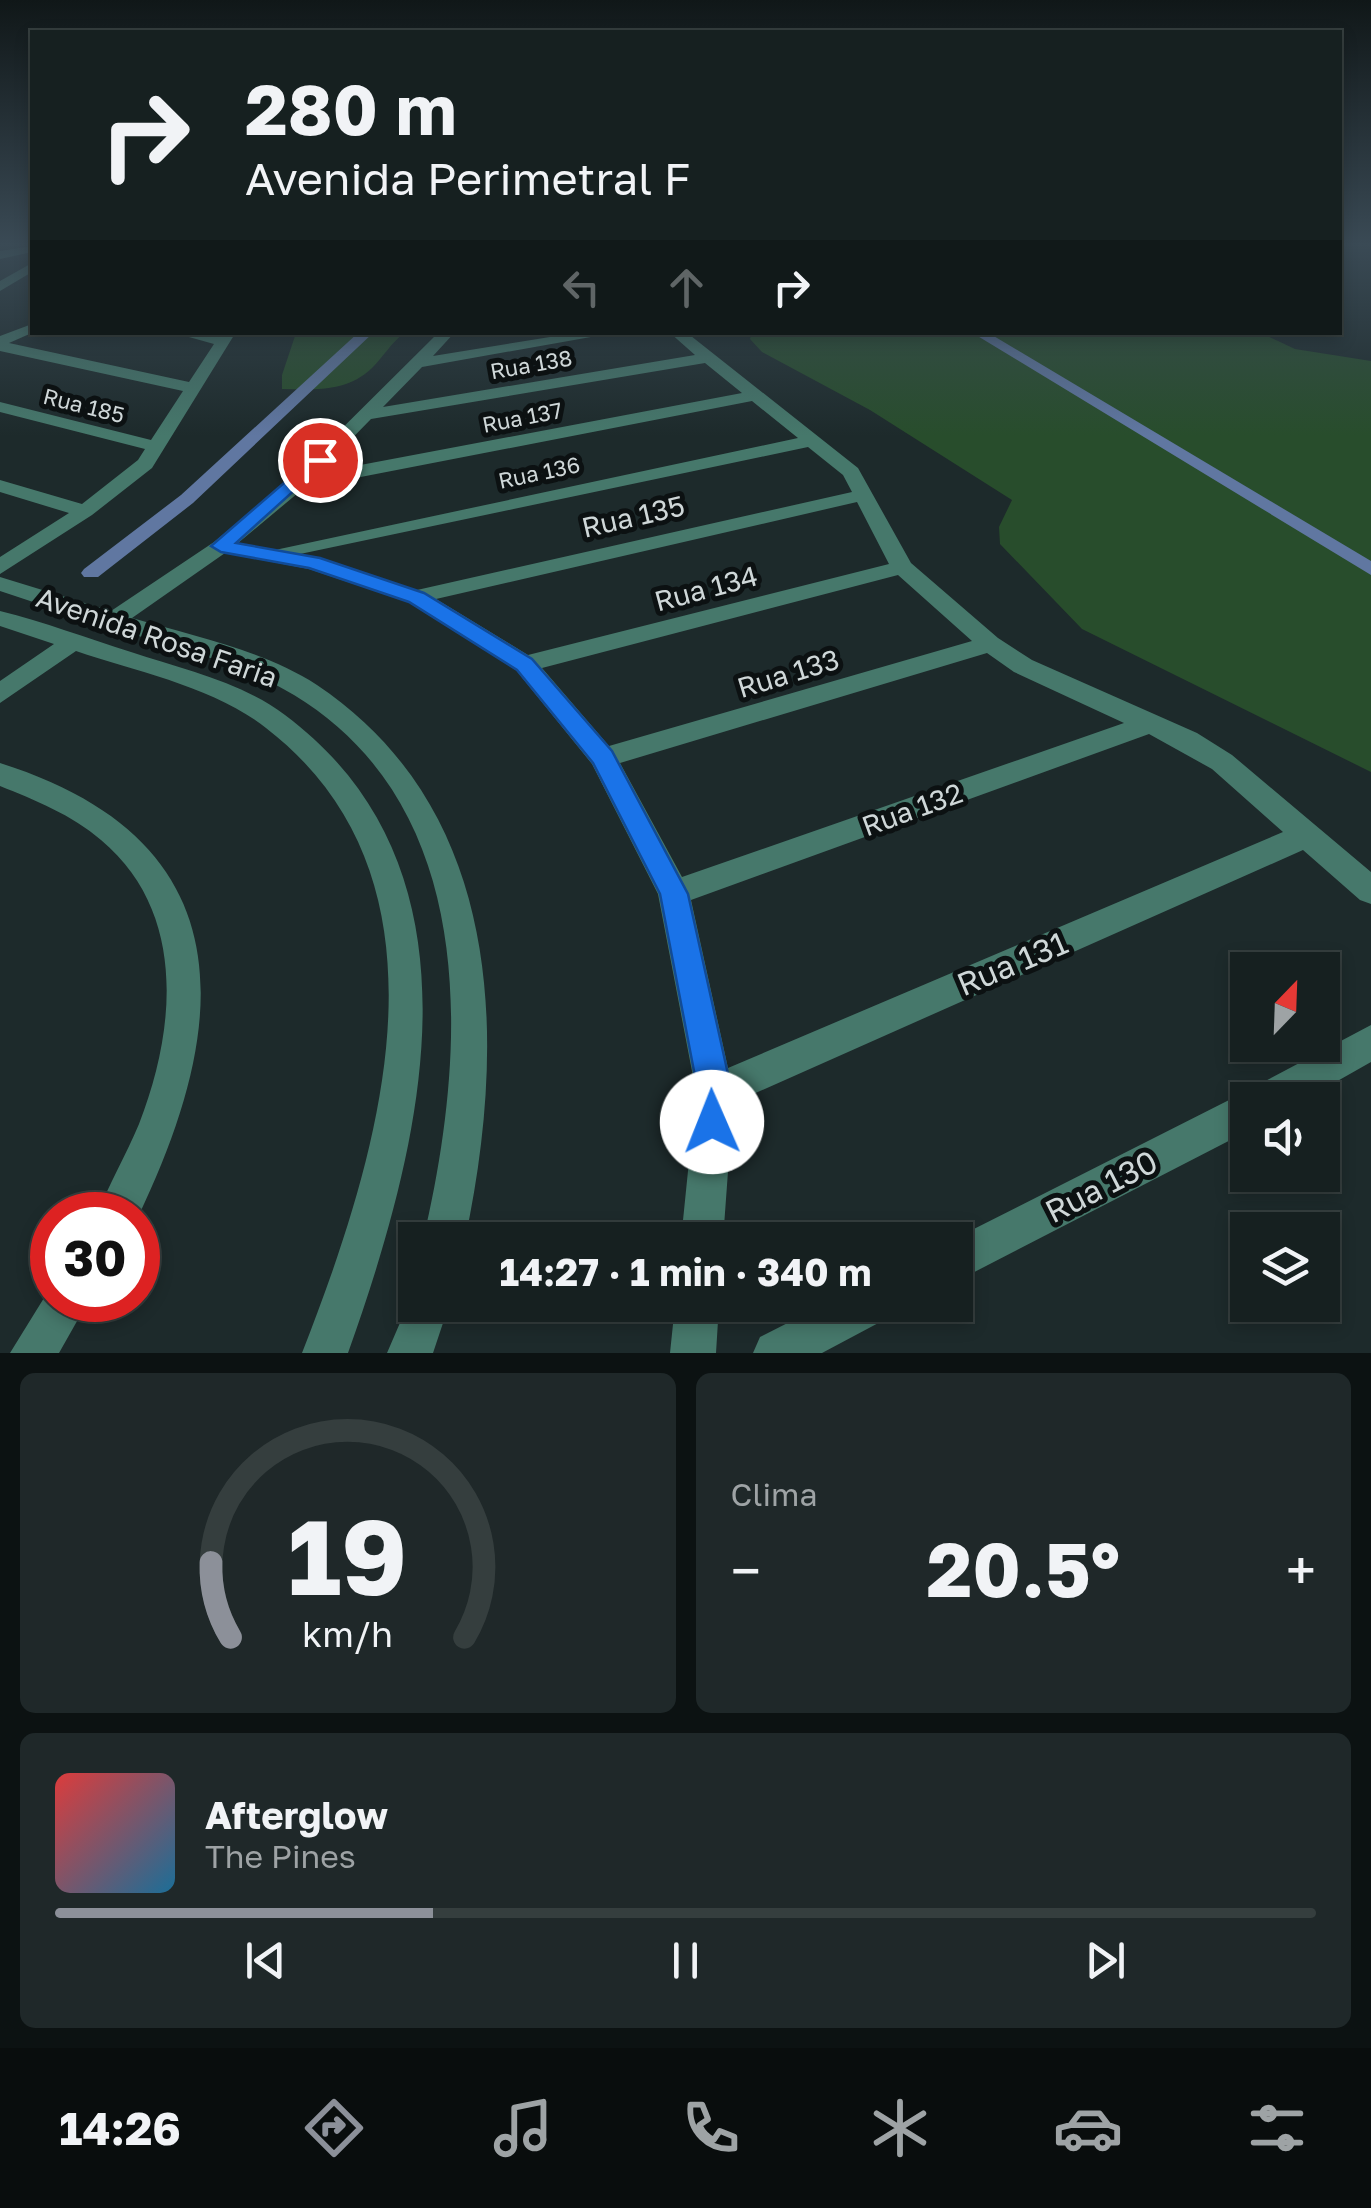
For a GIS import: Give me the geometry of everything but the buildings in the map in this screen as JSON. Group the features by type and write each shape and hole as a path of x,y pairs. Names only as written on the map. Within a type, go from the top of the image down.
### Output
{"street":[{"path":"0,344 30,329"},
{"path":"114,620 221,546 298,482 445,335"},
{"path":"418,364 594,335"},
{"path":"679,335 852,472 902,568 990,644 1038,674 1187,740 1222,762 1371,892"},
{"path":"0,567 85,511 145,464 224,337"},
{"path":"0,344 193,388"},
{"name":"Rua 138","path":"364,416 705,358"},
{"name":"Rua 137","path":"298,482 754,396"},
{"name":"Rua 185","path":"0,407 158,447"},
{"name":"Rua 136","path":"275,553 814,440"},
{"path":"0,486 85,511"},
{"name":"Rua 135","path":"416,598 863,496"},
{"path":"221,546 275,553 416,598 524,664 603,758 674,894 715,1092 704,1222"},
{"name":"Rua 134","path":"524,664 902,568"},
{"name":"Avenida Rosa Faria","path":"0,584 213,650 305,690 341,713 380,753 426,819 462,923 470,1005 468,1100 449,1222"},
{"name":"Avenida Rosa Faria","path":"0,618 180,678 274,719 328,766 361,814 390,881 407,969 402,1088 385,1180 350,1292 325,1353"},
{"path":"0,694 73,642"},
{"name":"Rua 133","path":"603,758 990,644"},
{"path":"180,678 213,650"},
{"name":"Rua 132","path":"674,894 1149,724"},
{"path":"0,774 64,800 117,835 144,863 184,943 186,989 166,1106 130,1192"},
{"name":"Rua 131","path":"715,1092 1308,835"},
{"path":"1300,1082 1371,1043"},
{"name":"Rua 130","path":"973,1252 1230,1119"},
{"path":"33,1353 53,1322"},
{"path":"410,1353 421,1322"},
{"path":"694,1353 696,1322"},
{"path":"776,1353 837,1322"}],"green space":[{"path":"295,335 402,335 372,368 352,382 318,389 282,389 282,375"},
{"path":"751,335 1265,335 1295,349 1371,361 1371,772 1082,629 1000,544 999,527 1012,500 870,410 762,352 750,339"}],"waterway":[{"path":"91,573 187,499 365,335"},
{"path":"982,335 1371,569"}],"route":[{"path":"320,460 221,546 313,562 416,598 472,628 524,664 564,710 603,758 674,894 715,1092 712,1122"}]}
